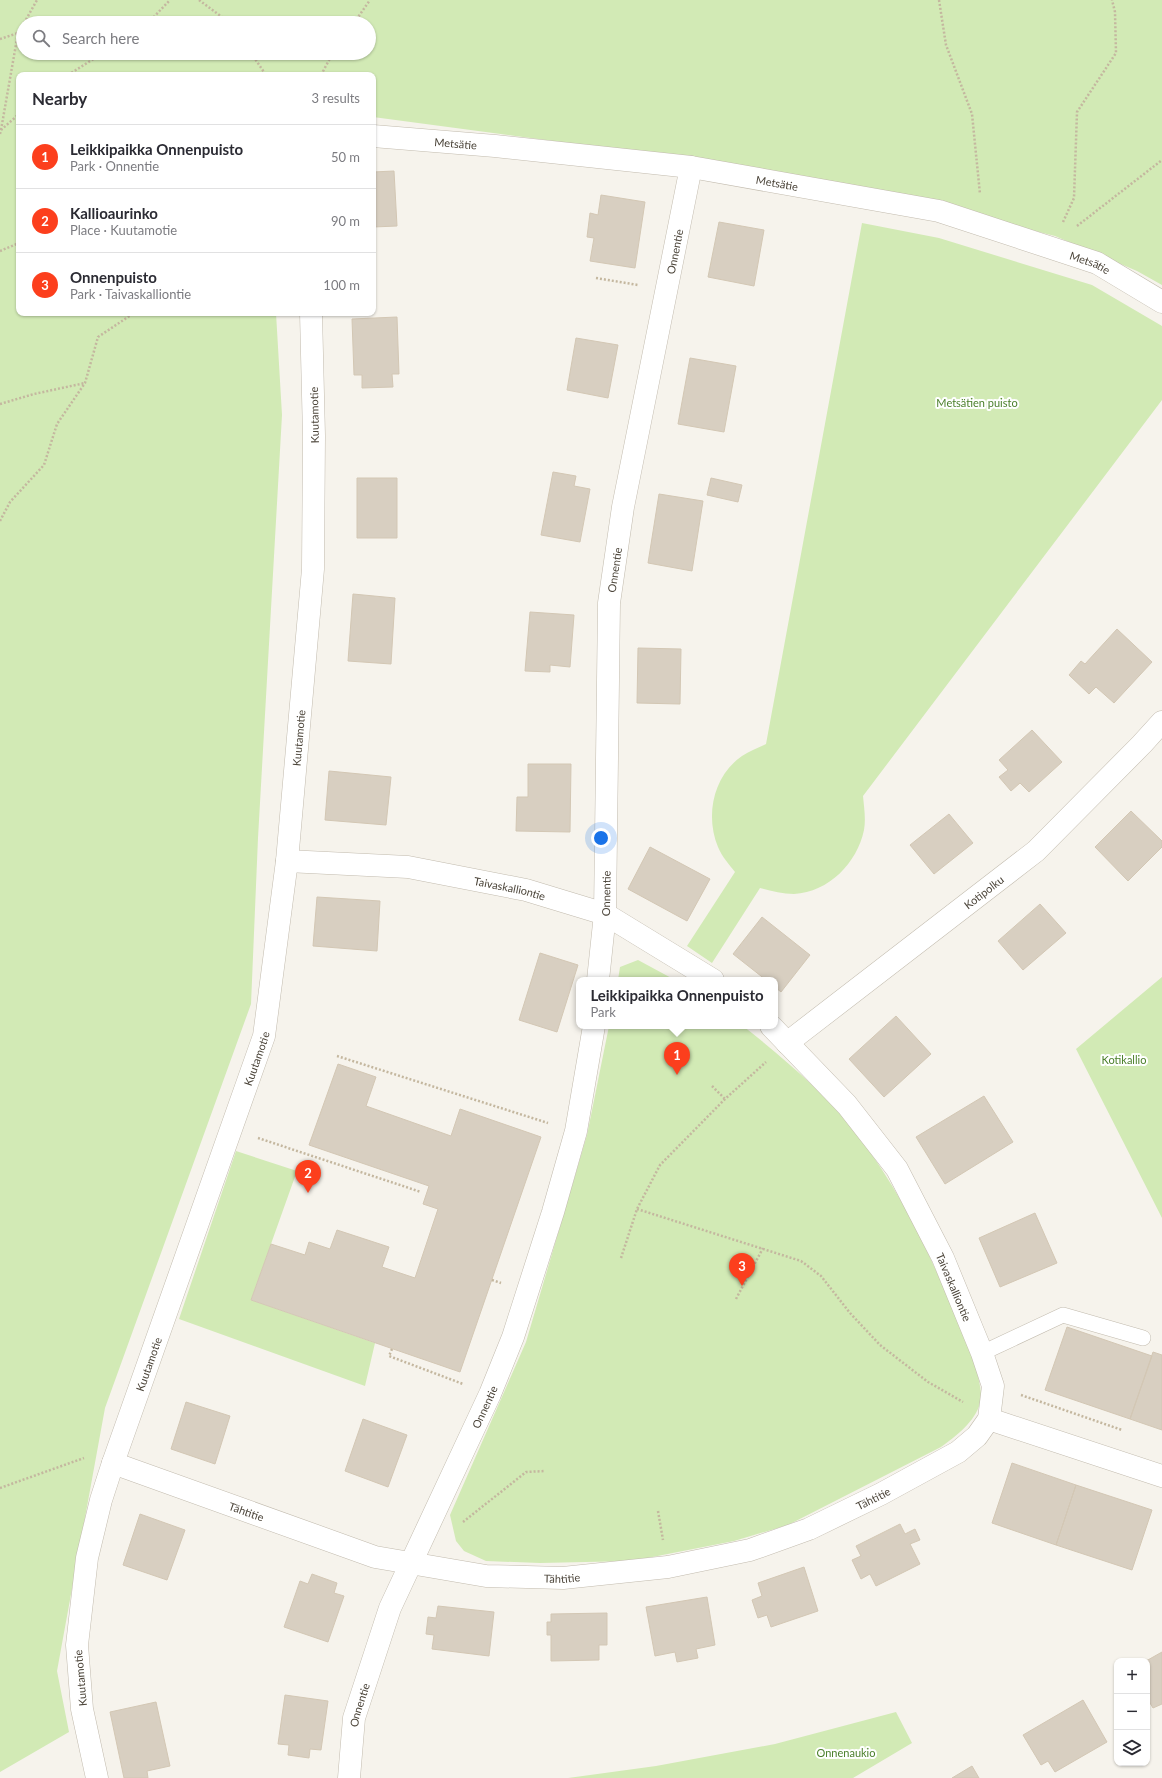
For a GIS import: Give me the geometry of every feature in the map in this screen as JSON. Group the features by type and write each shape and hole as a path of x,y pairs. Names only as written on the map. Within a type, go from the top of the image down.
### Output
{"street":[{"name":"Metsätie","path":"376,136 495,146 691,167 939,211 1097,263 1162,302"},
{"name":"Onnentie","path":"598,977 605,914 609,603 623,507 691,167"},
{"name":"Kuutamotie","path":"97,1778 82,1709 77,1645 88,1558 101,1500 264,1036 287,861 313,570 314,436 311,316"},
{"name":"Kotipolku","path":"787,1043 1036,851 1162,722"},
{"name":"Taivaskalliontie","path":"287,861 408,867 526,890 605,914 708,977"},
{"name":"Onnentie","path":"349,1778 354,1718 390,1608 490,1394 513,1337 553,1212 576,1131 593,1029"},
{"name":"Taivaskalliontie","path":"774,1029 847,1105 897,1169 943,1258 982,1352 992,1386 989,1418"},
{"name":"Tähtitie","path":"113,1463 375,1557 486,1576 563,1578 668,1567 750,1550 809,1529 881,1494 958,1452 977,1436 989,1418"},
{"path":"989,1418 1162,1476"}],"lane":[{"path":"982,1352 1063,1314 1143,1338"}],"path":[{"path":"28,16 37,0"},
{"path":"155,16 170,0"},
{"path":"199,0 221,16"},
{"path":"359,16 370,0"},
{"path":"939,0 946,45 972,114 984,226"},
{"path":"1050,248 1074,198 1077,112 1116,53 1115,12 1112,0"},
{"path":"0,39 16,35"},
{"path":"0,134 2,130 16,46"},
{"path":"73,72 92,60"},
{"path":"256,60 264,72"},
{"path":"323,72 329,60"},
{"path":"2,130 16,117"},
{"path":"1050,248 1162,160"},
{"path":"0,251 16,244"},
{"path":"596,278 642,286"},
{"path":"0,521 10,502 44,465 57,424 85,383 98,337 130,316"},
{"path":"0,404 34,394 85,383"},
{"path":"621,1258 637,1209 660,1165 725,1099 787,1043"},
{"path":"337,1056 576,1131"},
{"path":"712,1086 725,1099"},
{"path":"232,1128 421,1192"},
{"path":"637,1209 801,1261 821,1276 850,1313 880,1345 928,1382 989,1418"},
{"path":"736,1299 763,1248"},
{"path":"492,1280 504,1284"},
{"path":"392,1349 389,1356 490,1394"},
{"path":"992,1386 1126,1432"},
{"path":"0,1488 93,1455 113,1463"},
{"path":"459,1525 526,1472 545,1471"}],"green space":[{"path":"0,0 1162,0 1162,285 1137,271 1055,236 971,215 674,157 376,117 376,72 16,72 16,316 276,316 282,415 258,838 251,1004 105,1408 57,1671 69,1732 0,1772"},
{"name":"Metsätien puisto","path":"862,223 939,238 1092,285 1162,326 1162,400 863,796 865,826 855,854 848,864 840,874 830,882 807,892 790,894 760,888 712,963 687,946 735,872 718,847 714,835 712,810 714,797 724,774 732,764 742,756 766,744"},
{"path":"638,960 669,977 618,977 620,967"},
{"name":"Kotikallio","path":"1162,977 1162,1218 1076,1049"},
{"path":"608,1029 747,1029 805,1078 847,1122 878,1163 895,1191 926,1248 976,1368 981,1390 981,1399 978,1410 974,1416 959,1433 941,1447 788,1525 734,1541 632,1561 540,1563 486,1561 464,1551 456,1541 450,1515 526,1342 587,1135"},
{"path":"236,1151 297,1171 251,1300 375,1343 365,1386 179,1319"},
{"name":"Onnenaukio","path":"896,1712 912,1743 853,1778 568,1778 656,1766 775,1744"}],"building":[{"path":"394,171 397,226 376,227 376,172"},
{"path":"601,195 645,202 635,268 590,261 594,238 587,237 590,213 598,215"},
{"path":"719,222 764,230 754,286 708,277"},
{"path":"397,317 399,374 392,374 393,387 362,388 362,375 354,375 352,319"},
{"path":"576,338 618,345 608,398 567,390"},
{"path":"690,358 736,366 724,432 678,424"},
{"path":"553,472 576,476 574,486 590,489 580,542 541,535"},
{"path":"357,478 397,478 397,538 357,538"},
{"path":"711,478 742,485 738,502 707,495"},
{"path":"659,494 703,501 692,571 648,563"},
{"path":"353,594 395,598 391,664 348,661"},
{"path":"530,612 574,615 570,667 550,665 550,672 525,671"},
{"path":"1117,629 1152,662 1114,703 1096,687 1089,694 1069,675 1081,661 1085,664"},
{"path":"638,648 681,649 680,704 637,703"},
{"path":"1032,730 1062,762 1029,792 1020,783 1011,791 999,777 1008,770 999,760"},
{"path":"528,764 571,764 570,832 516,831 517,797 528,797"},
{"path":"329,771 391,777 386,825 325,820"},
{"path":"1131,811 1162,841 1162,847 1128,881 1095,847"},
{"path":"949,814 973,843 934,874 910,845"},
{"path":"650,847 710,879 687,921 628,889"},
{"path":"317,897 380,901 377,951 313,946"},
{"path":"1040,904 1066,933 1023,970 998,941"},
{"path":"762,917 810,955 781,992 778,990 778,977 762,977 733,954"},
{"path":"540,953 578,965 557,1032 519,1020"},
{"path":"896,1016 931,1054 884,1097 849,1059"},
{"path":"338,1064 376,1077 366,1106 451,1136 460,1109 541,1137 460,1372 251,1300 271,1244 305,1255 309,1242 330,1249 337,1230 389,1247 382,1267 415,1278 438,1209 423,1204 429,1186 309,1145"},
{"path":"984,1096 1013,1142 945,1184 916,1137"},
{"path":"1035,1213 1057,1263 1000,1287 979,1238"},
{"path":"1067,1327 1152,1356 1130,1419 1045,1390"},
{"path":"1153,1352 1162,1355 1162,1430 1130,1419"},
{"path":"186,1402 230,1416 215,1464 171,1449"},
{"path":"363,1419 407,1435 388,1487 345,1471"},
{"path":"1012,1463 1076,1485 1056,1545 992,1523"},
{"path":"1076,1485 1152,1510 1132,1570 1056,1545"},
{"path":"140,1514 185,1530 167,1580 123,1565"},
{"path":"900,1524 905,1534 915,1529 920,1540 910,1544 920,1564 876,1586 870,1574 861,1579 852,1560 861,1556 856,1546"},
{"path":"804,1567 818,1611 771,1627 767,1615 758,1618 752,1600 762,1596 758,1583"},
{"path":"312,1574 337,1583 334,1593 344,1596 328,1642 284,1627 300,1581 308,1584"},
{"path":"707,1597 715,1645 696,1649 698,1658 677,1662 675,1652 655,1656 646,1607"},
{"path":"438,1606 494,1612 489,1656 432,1649 434,1635 426,1634 428,1617 436,1618"},
{"path":"607,1613 607,1645 599,1645 599,1660 551,1661 551,1635 547,1635 547,1622 551,1622 551,1614"},
{"path":"1162,1652 1162,1704 1153,1708 1150,1703 1150,1659"},
{"path":"285,1695 328,1701 321,1750 310,1749 309,1758 288,1755 289,1745 278,1744"},
{"path":"1083,1700 1107,1742 1055,1772 1048,1761 1041,1765 1023,1735"},
{"path":"156,1702 170,1766 147,1771 148,1778 124,1778 110,1712"},
{"path":"972,1766 979,1778 952,1778"}],"place":[{"name":"Leikkipaikka Onnenpuisto","path":"677,1075"},
{"name":"Kallioaurinko","path":"308,1193"},
{"name":"Onnenpuisto","path":"742,1286"}]}
